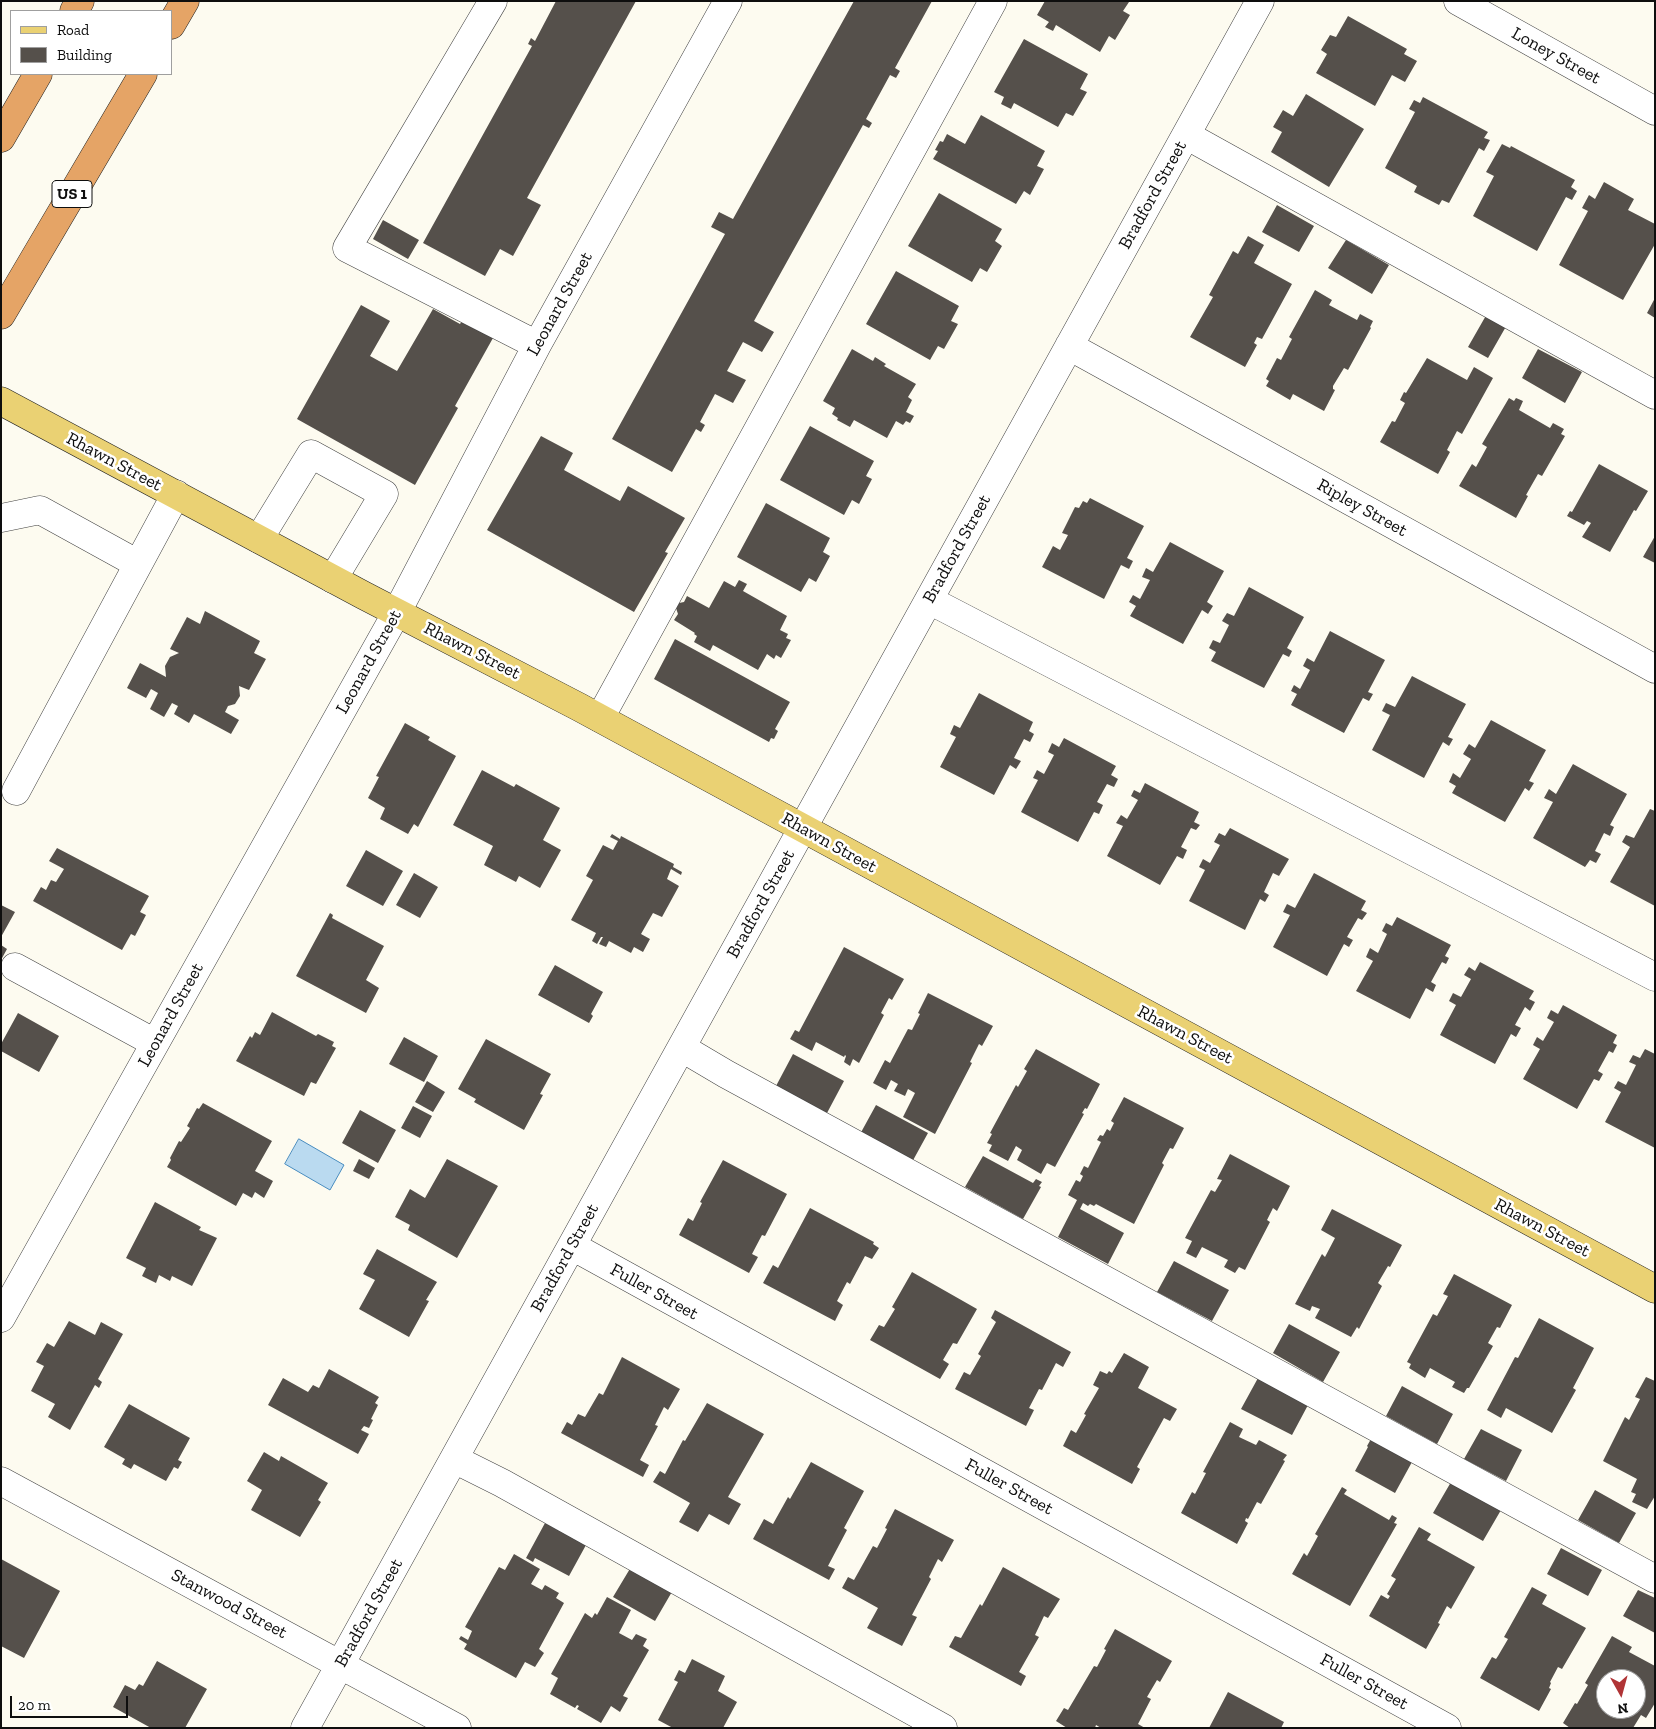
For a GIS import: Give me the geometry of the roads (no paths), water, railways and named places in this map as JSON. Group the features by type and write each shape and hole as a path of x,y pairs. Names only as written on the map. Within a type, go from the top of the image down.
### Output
{"highway":[{"path":"172,23 185,1"},
{"path":"1,138 37,75"},
{"name":"US 1","path":"1,315 142,75"}],"main road":[{"name":"Rhawn Street","path":"1,401 333,579 600,718 1655,1289"}],"street":[{"path":"493,1 347,248 537,345"},
{"name":"Leonard Street","path":"1,1318 397,612 537,345 728,1"},
{"path":"600,718 993,1"},
{"name":"Bradford Street","path":"305,1728 1260,1"},
{"name":"Loney Street","path":"1458,1 1655,111"},
{"path":"1186,135 1655,395"},
{"name":"Ripley Street","path":"1069,346 1655,669"},
{"path":"259,539 311,454 384,494 333,579"},
{"path":"16,791 176,494"},
{"path":"1,518 40,510 138,564"},
{"path":"929,600 1655,977"},
{"path":"15,967 155,1043"},
{"path":"682,1048 726,1074 1655,1579"},
{"name":"Fuller Street","path":"572,1246 1447,1728"},
{"path":"454,1459 510,1488 943,1728"},
{"name":"Stanwood Street","path":"1,1481 457,1728"}],"water":[{"path":"299,1139 344,1165 330,1190 285,1164"}]}
